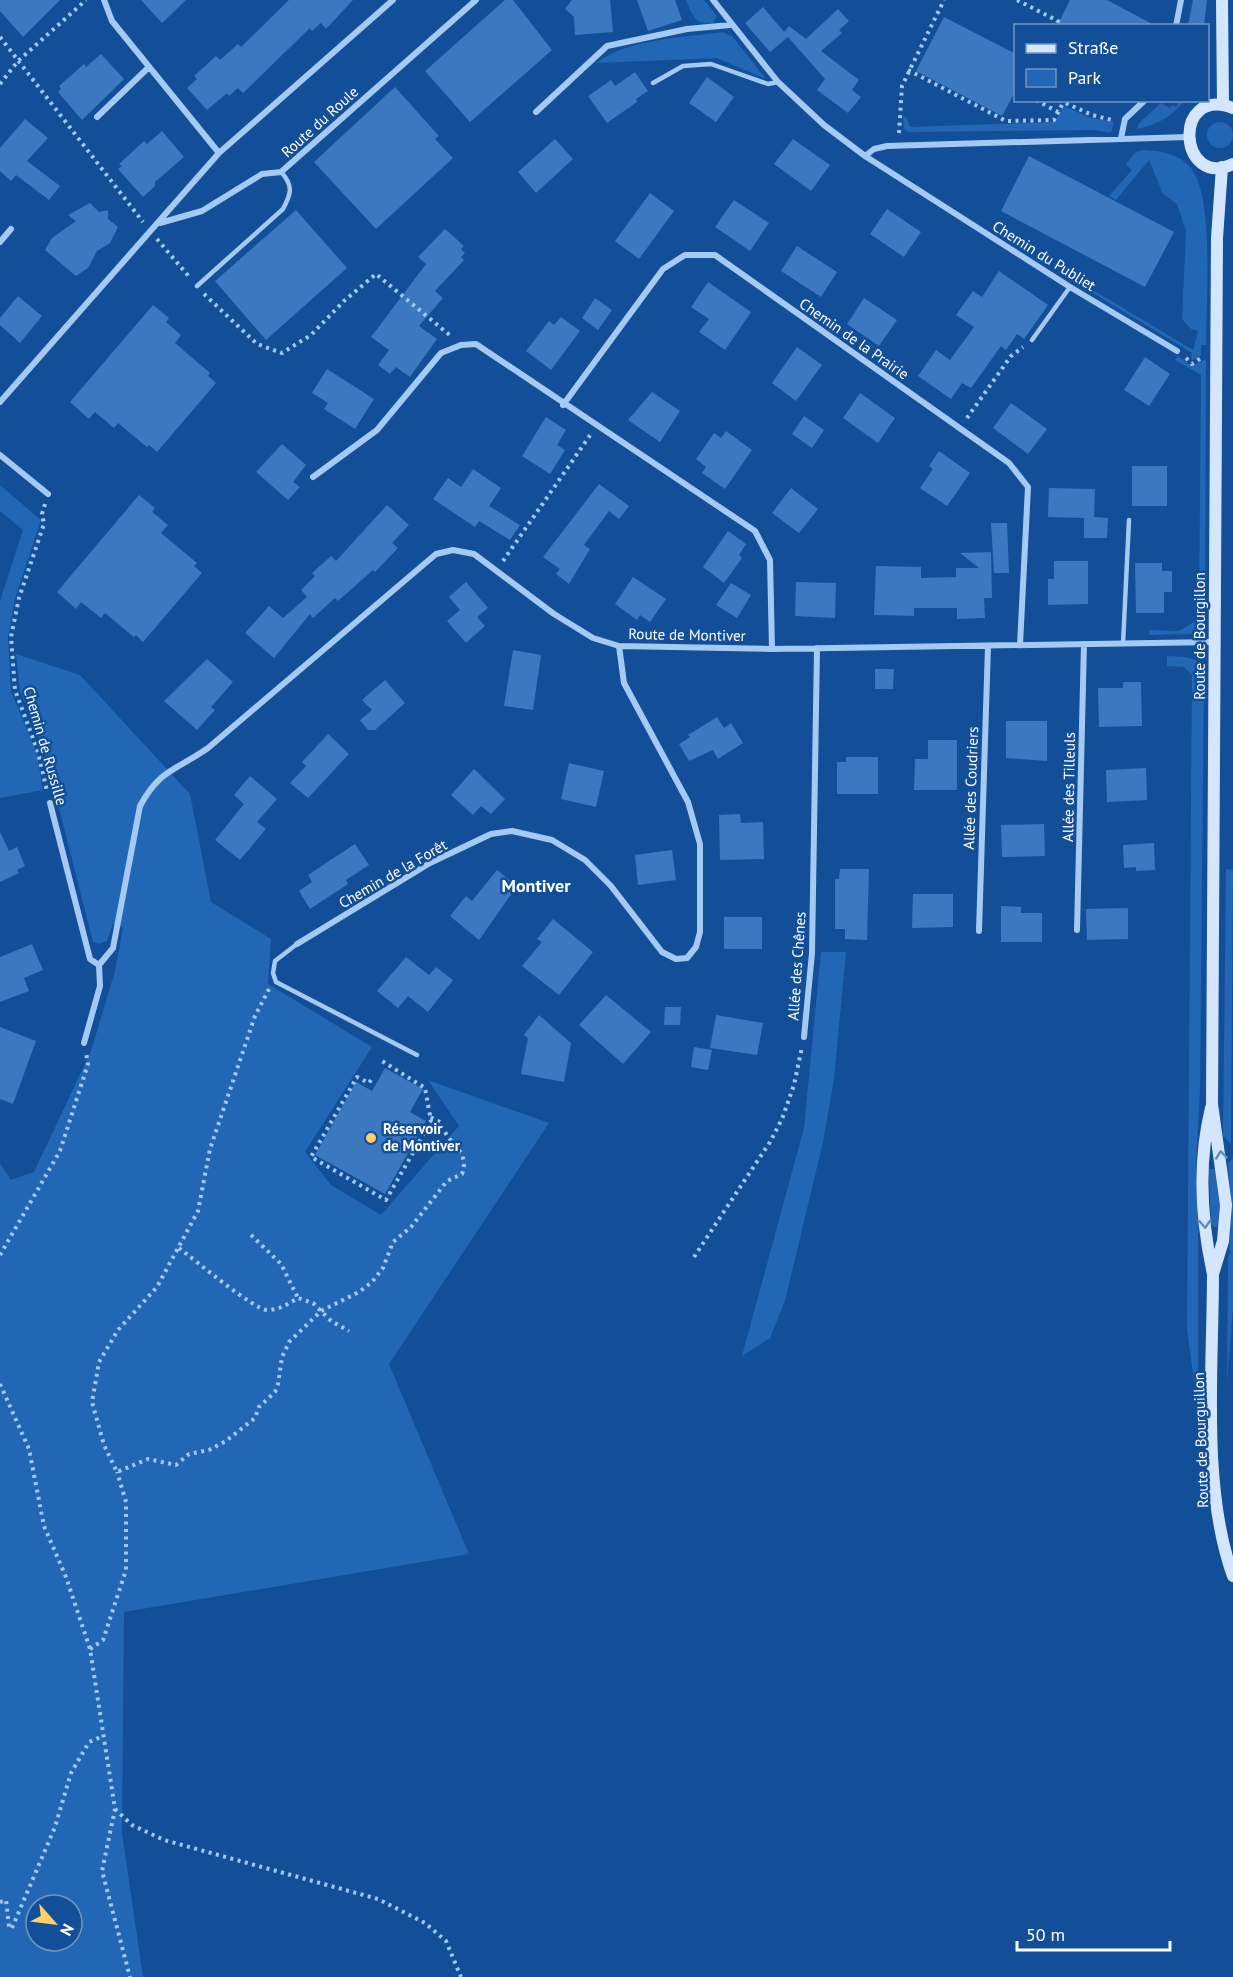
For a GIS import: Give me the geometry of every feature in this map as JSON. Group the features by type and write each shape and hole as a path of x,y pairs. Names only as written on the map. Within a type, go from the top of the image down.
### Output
{"main road":[{"path":"1222,0 1228,106 1210,105 1195,116 1188,137 1190,147 1197,158 1205,164 1228,166"},
{"name":"Route de Bourgillon","path":"1213,1274 1223,1241 1226,1205 1212,1104 1217,238 1228,166"},
{"name":"Route de Bourgillon","path":"1212,1104 1203,1139 1203,1164 1206,1244 1213,1274"},
{"name":"Route de Bourguillon","path":"1213,1274 1214,1473 1219,1519 1233,1576"}],"street":[{"path":"104,0 112,21 219,153"},
{"path":"0,402 219,153 393,0"},
{"name":"Route du Roule","path":"159,223 202,211 262,174 281,172 476,0"},
{"name":"Chemin du Publiet","path":"713,0 730,25 778,82 824,125 865,156 1070,287 1177,351"},
{"path":"1176,24 1181,0"},
{"path":"536,112 608,46 687,29 730,25"},
{"path":"97,117 149,67"},
{"path":"1121,138 1125,119 1142,102"},
{"path":"865,156 874,149 899,146 1188,137"},
{"path":"0,242 11,229"},
{"name":"Chemin de la Prairie","path":"563,405 663,268 685,255 715,255 1009,463 1028,487 1020,645"},
{"path":"314,477 377,430 441,353 461,345 476,344 563,405 755,531 770,560 772,649"},
{"path":"0,455 48,494"},
{"name":"Route de Montiver","path":"99,965 113,948 140,806 150,787 164,772 190,760 208,748 436,554 453,550 474,554 554,614 593,638 619,646 772,649 1215,642"},
{"name":"Allée des Tilleuls","path":"1077,930 1084,644"},
{"name":"Chemin de la Forêt","path":"297,944 430,863 491,834 512,831 552,840 585,860 611,886 662,952 676,959 687,958 696,947 700,932 700,844 688,802 624,683 619,646"},
{"name":"Allée des Coudriers","path":"980,931 988,646"},
{"name":"Allée des Chênes","path":"804,1037 812,952 817,648"},
{"name":"Chemin de Russille","path":"50,803 90,959 99,965"},
{"path":"84,1043 100,986 99,965"}],"lane":[{"path":"653,82 683,66 711,64 768,84 778,82"},
{"path":"197,286 283,209 291,194 290,182 281,172"},
{"path":"1032,340 1070,287"},
{"path":"1123,644 1129,520"},
{"name":"Chemin de la Forêt","path":"276,982 273,973 275,961 297,944"},
{"path":"276,982 417,1055"}],"path":[{"path":"0,84 18,61 86,0"},
{"path":"899,146 902,86 944,0"},
{"path":"1017,0 1058,21 1057,24"},
{"path":"0,37 151,233 210,302 257,344 282,353 311,335 376,273 461,345"},
{"path":"908,70 1006,121 1054,120 1060,102"},
{"path":"1040,102 1056,111"},
{"path":"1062,102 1092,115 1113,120 1125,119"},
{"path":"960,429 1011,356 1032,340"},
{"path":"1177,351 1192,364 1203,357 1203,352"},
{"path":"496,571 596,426"},
{"name":"Chemin de Russille","path":"48,494 42,514 44,524 19,598 11,637 15,690 38,752 50,803"},
{"path":"90,1649 103,1640 126,1570 126,1502 117,1472 104,1445 92,1402 99,1362 118,1330 157,1287 198,1211 210,1149 255,1016 264,995 276,982"},
{"name":"Allée des Chênes","path":"694,1257 770,1142 782,1119 794,1085 804,1037"},
{"path":"0,1255 60,1151 88,1064 84,1043"},
{"path":"371,1080 369,1083 357,1077 311,1157 386,1200 431,1121 425,1088 382,1061"},
{"path":"117,1472 148,1459 176,1465 189,1454 209,1450 226,1441 255,1418 265,1399 275,1392 282,1357 289,1342 321,1311 372,1282 383,1268 393,1242 411,1227 447,1181 462,1174 466,1163 462,1152 443,1134 442,1123 430,1117"},
{"path":"251,1234 281,1264 298,1298 313,1303 331,1321 349,1331"},
{"path":"179,1248 238,1294 265,1310 281,1308 298,1298"},
{"path":"0,1384 28,1449 44,1526 66,1577 90,1649 115,1809 111,1819 102,1871 130,1977"},
{"path":"0,1902 6,1900 9,1928 12,1928 55,1827 71,1773 89,1742 103,1736"},
{"path":"115,1809 132,1825 164,1840 378,1899 425,1923 446,1941 461,1977"}],"green space":[{"path":"686,0 704,0 717,16 713,23 698,21"},
{"path":"723,32 732,36 766,79 717,58 596,63 625,48 640,44"},
{"path":"1178,102 1183,102 1169,116 1157,123 1137,129 1139,123 1161,103 1170,108 1172,105 1176,107"},
{"path":"1063,106 1092,118 1114,122 1111,133 1095,130 909,132 904,128 903,116 907,118 910,127 1055,122"},
{"path":"1220,122 1229,126 1233,135 1229,144 1220,148 1211,144 1207,135 1211,126"},
{"path":"1143,150 1168,154 1185,162 1198,181 1203,201 1208,278 1206,345 1201,345 1201,355 1193,360 1192,353 1060,273 1058,269 1193,350 1198,331 1191,329 1182,319 1186,231 1177,204 1163,194 1149,160 1116,200 1109,196 1132,170 1126,164 1136,152"},
{"path":"1178,356 1191,366 1206,359 1205,624 1195,634 1149,635 1150,630 1179,631 1199,619 1201,375 1175,360"},
{"path":"0,485 41,520 15,599 8,637 11,691 37,754 43,790 0,798 0,601 23,530 0,511"},
{"path":"16,654 80,675 190,794 211,902 271,939 268,984 372,1047 305,1152 331,1185 381,1215 459,1126 428,1080 549,1123 389,1364 469,1554 124,1612 122,1833 143,1977 0,1977 0,1163 11,1180 34,1172 91,1051 115,971 123,928 113,924 107,941 99,944 93,942 45,753 20,691"},
{"path":"1167,656 1193,659 1204,669 1200,1090 1196,1165 1198,1389 1195,1390 1187,1329 1192,675 1184,667 1167,666"},
{"path":"1226,869 1233,870 1231,1144 1223,1136"},
{"path":"821,952 846,952 834,1079 823,1142 785,1301 770,1338 742,1356 804,1128"},
{"path":"1233,1158 1233,1308 1227,1382 1228,1258 1231,1251 1229,1248 1232,1212 1228,1163"},
{"path":"1209,1169 1216,1169 1220,1205 1217,1228 1211,1225"}],"building":[{"path":"0,0 60,0 23,37 0,11"},
{"path":"141,0 186,0 162,23"},
{"path":"289,0 353,0 326,29 321,23 312,31 310,28 243,93 238,88 229,96 227,93 207,110 187,88 197,79 194,76 216,56 220,60 238,44 241,47"},
{"path":"505,0 513,0 552,50 470,122 425,71"},
{"path":"572,0 610,0 613,32 575,35 574,17 565,9"},
{"path":"637,0 675,0 682,20 648,31"},
{"path":"1070,0 1107,0 1152,24 1058,24"},
{"path":"1193,0 1207,0 1204,24 1188,24"},
{"path":"763,7 784,32 789,26 806,39 838,9 849,21 839,30 842,33 821,51 859,80 852,90 861,97 848,113 817,90 825,79 788,37 770,52 745,23"},
{"path":"944,17 1014,53 1014,94 1002,116 916,71"},
{"path":"101,54 124,79 82,120 58,92 61,89 59,86 84,64 86,67"},
{"path":"635,72 648,91 636,99 637,102 607,123 588,96 611,80 615,86"},
{"path":"707,77 734,97 716,122 689,103"},
{"path":"395,87 439,136 435,139 453,158 376,229 314,162"},
{"path":"25,119 48,138 27,161 60,186 49,200 16,175 11,181 0,171 0,148"},
{"path":"162,131 184,157 155,182 155,186 143,197 118,169 122,166 119,164 144,141 147,144"},
{"path":"555,139 573,159 536,193 518,172"},
{"path":"793,139 830,165 811,191 774,164"},
{"path":"1029,156 1174,232 1145,287 1001,211"},
{"path":"650,193 674,211 639,259 615,241"},
{"path":"734,200 769,223 750,251 715,227"},
{"path":"90,203 99,212 108,210 108,219 118,227 110,243 97,251 88,268 76,276 45,250 52,238 76,221 68,215"},
{"path":"887,209 921,232 904,257 870,234"},
{"path":"296,210 347,268 266,340 215,281"},
{"path":"445,229 464,246 461,249 465,253 461,257 464,260 435,291 443,298 419,326 437,339 410,377 396,367 390,374 378,365 389,350 371,337 426,264 418,257"},
{"path":"797,246 837,272 821,297 781,271"},
{"path":"999,271 1048,305 1024,339 1017,334 1006,350 1001,346 971,388 962,383 951,399 918,376 936,350 950,360 974,327 956,315 973,291 982,297"},
{"path":"708,282 751,312 725,350 699,332 709,319 691,307"},
{"path":"18,296 42,316 20,343 0,325 0,318"},
{"path":"595,298 612,310 598,330 582,318"},
{"path":"864,298 897,320 879,346 847,324"},
{"path":"153,305 169,318 166,322 181,335 175,343 210,373 208,376 216,383 157,452 149,445 147,447 118,423 114,428 95,412 89,419 70,402"},
{"path":"561,317 580,331 551,370 526,351 549,321 554,325"},
{"path":"797,347 822,365 796,401 772,383"},
{"path":"1145,357 1170,374 1149,406 1124,390"},
{"path":"327,369 374,399 355,429 324,409 328,403 312,393"},
{"path":"652,392 680,411 660,442 628,420"},
{"path":"860,393 895,418 878,443 843,418"},
{"path":"1011,403 1047,429 1028,454 993,428"},
{"path":"804,416 824,430 812,448 792,434"},
{"path":"546,417 566,430 557,445 565,450 550,474 522,456"},
{"path":"726,431 752,450 725,489 702,473 706,467 696,459 714,433 721,438"},
{"path":"282,444 306,465 293,482 300,487 288,500 256,472"},
{"path":"939,451 970,473 947,506 920,488 933,469 929,466"},
{"path":"1132,466 1167,466 1167,506 1132,506"},
{"path":"473,469 501,488 489,506 520,525 510,540 479,521 475,527 433,499 448,478 461,487"},
{"path":"599,484 629,506 619,519 609,511 584,545 590,549 569,584 556,574 560,569 543,557"},
{"path":"791,488 818,509 799,533 772,513"},
{"path":"1049,488 1095,489 1094,517 1108,518 1107,538 1084,538 1084,518 1048,517"},
{"path":"139,495 155,508 152,512 168,525 161,533 197,563 194,566 202,573 143,642 105,613 101,618 81,602 76,609 57,592"},
{"path":"387,505 409,525 392,543 398,548 375,572 373,570 338,601 335,598 313,618 310,614 274,658 245,633 269,606 283,618 307,597 301,590 315,576 312,573 331,556 336,561"},
{"path":"991,523 1007,523 1009,573 994,573"},
{"path":"728,531 746,544 739,555 742,558 724,583 703,567"},
{"path":"991,552 992,598 984,598 985,618 957,619 957,608 914,608 914,616 874,615 876,566 921,567 921,578 956,577 956,568 979,568 960,553"},
{"path":"1054,561 1088,561 1088,604 1048,605 1048,579 1054,579"},
{"path":"1135,563 1162,563 1162,571 1172,571 1172,592 1164,592 1164,613 1136,613"},
{"path":"633,577 666,599 650,622 640,615 637,620 615,604"},
{"path":"466,582 488,608 477,617 485,626 466,643 447,621 460,610 449,597"},
{"path":"796,582 836,583 835,618 795,616"},
{"path":"731,583 751,595 737,618 716,605"},
{"path":"513,650 541,655 533,710 504,706"},
{"path":"207,659 233,682 211,707 215,710 197,730 164,701"},
{"path":"875,669 894,669 893,689 875,689"},
{"path":"385,680 405,703 375,730 368,730 360,720 372,710 362,700"},
{"path":"1123,682 1141,682 1142,726 1099,727 1098,688 1123,688"},
{"path":"717,717 724,728 731,723 743,743 718,759 713,750 689,761 679,744 690,737 688,735"},
{"path":"1006,721 1047,721 1047,761 1006,758"},
{"path":"328,734 349,754 308,798 290,783 306,766 302,762"},
{"path":"928,740 957,740 957,790 914,790 915,759 928,759"},
{"path":"846,757 878,757 878,794 837,794 837,762 846,762"},
{"path":"569,763 604,771 596,807 561,799"},
{"path":"1146,768 1147,800 1107,802 1106,770"},
{"path":"474,769 505,799 491,814 481,806 473,815 451,795"},
{"path":"250,776 277,799 257,822 266,829 240,860 215,840 244,804 234,795"},
{"path":"740,814 741,823 763,822 764,859 720,860 719,815"},
{"path":"1044,824 1045,856 1002,857 1001,825"},
{"path":"0,832 9,851 17,847 25,866 17,870 19,873 0,882"},
{"path":"1154,843 1155,870 1136,871 1136,867 1124,868 1123,845"},
{"path":"355,844 369,865 346,880 348,884 310,909 299,891 312,882 308,875"},
{"path":"672,850 676,880 638,885 635,855"},
{"path":"840,869 869,869 867,940 845,939 845,929 835,929 835,879 839,879"},
{"path":"497,870 517,886 479,940 450,916 466,896 472,901"},
{"path":"913,894 953,894 953,927 912,928"},
{"path":"1001,906 1021,907 1021,913 1042,913 1042,942 1001,942"},
{"path":"1128,908 1128,939 1087,940 1086,909"},
{"path":"724,917 762,917 762,949 724,949"},
{"path":"553,919 593,952 559,995 522,966 542,942 537,939"},
{"path":"32,944 43,970 24,978 29,991 0,1002 0,957"},
{"path":"406,957 429,975 436,967 453,980 428,1012 408,996 398,1008 377,991"},
{"path":"606,995 651,1032 623,1064 579,1025"},
{"path":"665,1007 681,1007 680,1025 664,1025"},
{"path":"539,1015 571,1043 564,1082 521,1074 528,1038 524,1035"},
{"path":"716,1015 763,1023 757,1055 710,1048"},
{"path":"0,1027 36,1041 13,1104 0,1099"},
{"path":"694,1047 712,1050 708,1070 691,1067"},
{"name":"Réservoir de Montiver","path":"385,1068 423,1089 410,1112 426,1121 385,1194 315,1155 356,1082 372,1091"}],"place":[{"name":"Réservoir de Montiver","path":"371,1138"}],"district":[{"name":"Montiver","path":"536,886"}]}
